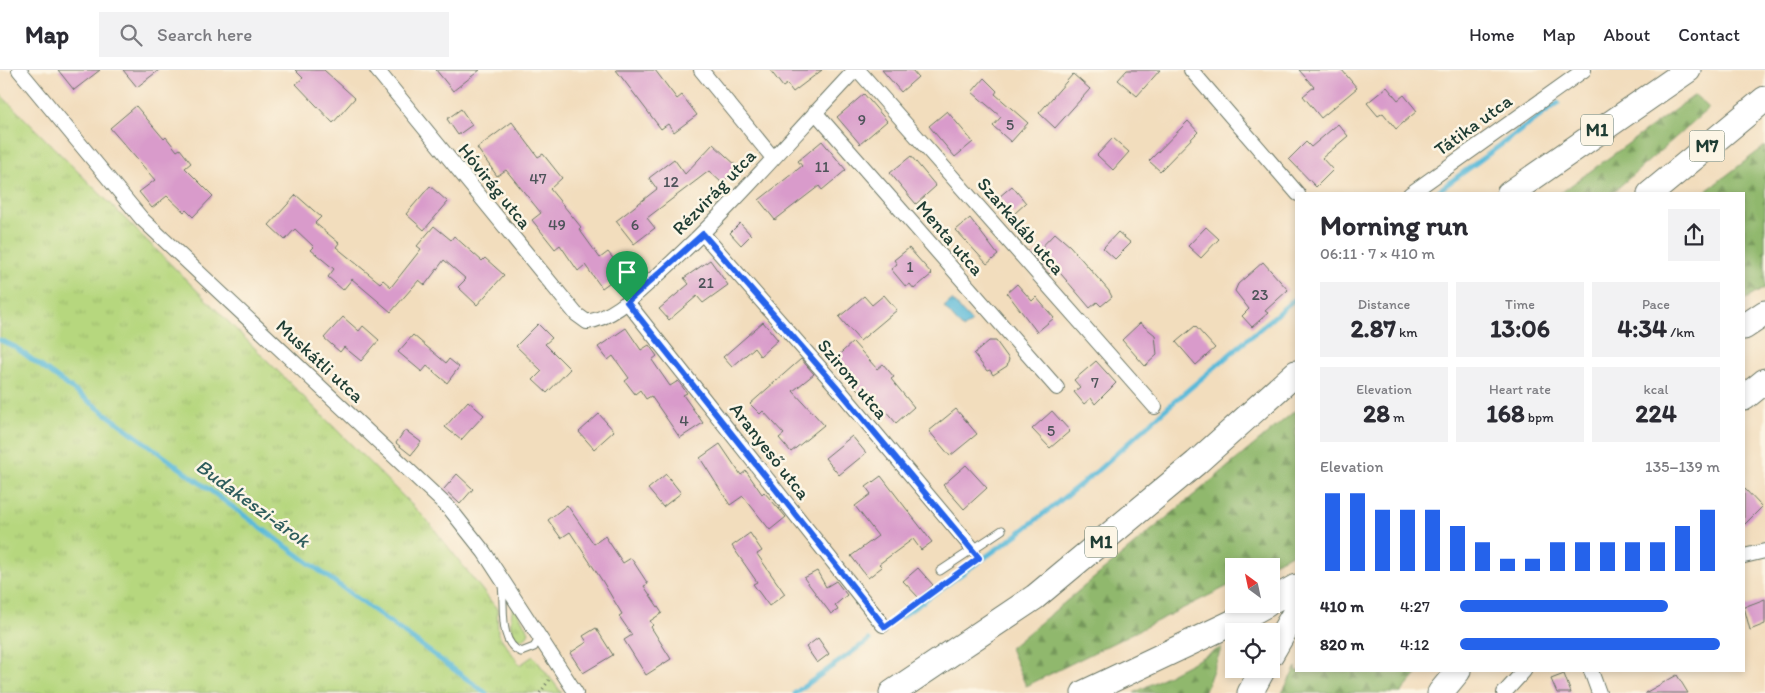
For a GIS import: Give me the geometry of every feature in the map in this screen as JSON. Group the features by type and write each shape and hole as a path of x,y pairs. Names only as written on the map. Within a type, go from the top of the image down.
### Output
{"highway":[{"name":"M1","path":"1512,192 1547,165 1688,70"},
{"name":"M7","path":"1652,192 1765,99"},
{"path":"1745,326 1765,313"},
{"name":"M1","path":"892,693 1035,597 1196,463 1295,374"},
{"path":"1745,397 1765,381"},
{"path":"1280,596 1295,588"},
{"path":"1084,693 1251,613"},
{"path":"1280,639 1295,613"},
{"path":"1440,693 1457,672"},
{"path":"1250,693 1258,678"}],"street":[{"name":"Muskátli utca","path":"19,70 142,219 450,509 500,576 576,693"},
{"name":"Hóvirág utca","path":"377,70 576,314 587,322"},
{"path":"701,70 773,158"},
{"name":"Rézvirág utca","path":"587,322 600,320 627,302 703,234 856,70"},
{"name":"Szarkaláb utca","path":"856,70 1156,407"},
{"path":"1190,70 1296,192"},
{"name":"Tátika utca","path":"1413,192 1584,70"},
{"name":"Menta utca","path":"815,112 1057,388"},
{"name":"Szirom utca","path":"703,234 836,386 974,549"},
{"name":"Aranyeső utca","path":"627,302 883,625"},
{"path":"1745,556 1765,551"},
{"path":"1504,693 1523,672"},
{"path":"1591,672 1599,693"}],"lane":[{"path":"940,571 1002,530"},
{"path":"500,576 504,599 506,635 514,649 521,652 534,647 540,637"}],"path":[{"path":"883,625 885,627 948,581"}],"green space":[{"path":"0,94 427,520 497,609 498,634 520,665 533,656 562,693 0,693"},
{"path":"1695,95 1709,108 1613,192 1562,192"},
{"path":"1765,146 1765,288 1745,299 1745,192 1705,192"},
{"path":"1295,411 1295,552 1280,560 1280,558 1225,558 1225,587 1026,686 1010,648"},
{"path":"513,604 529,632 522,639 512,634"},
{"path":"1222,647 1204,693 1134,693"},
{"path":"1295,669 1295,672 1419,672 1401,693 1282,693"}],"water":[{"path":"952,300 972,322 963,329 944,307"}],"building":[{"path":"58,70 100,70 74,90"},
{"path":"123,70 159,70 137,87"},
{"path":"295,70 324,70 355,98 333,123 296,84 303,78"},
{"path":"436,70 480,70 453,91"},
{"path":"616,70 655,70 677,99 682,95 697,115 674,132 668,124 661,129"},
{"path":"770,70 822,70 793,92 787,84 783,87"},
{"path":"882,70 912,70 918,77 901,92"},
{"path":"1127,70 1160,70 1137,96 1118,80"},
{"path":"1299,70 1342,70 1357,88 1321,118 1303,96 1314,87"},
{"path":"1073,74 1090,89 1055,128 1039,113"},
{"path":"984,78 997,91 995,94 1028,123 1011,142 993,126 1001,117 972,92"},
{"path":"1387,87 1398,100 1404,95 1417,111 1396,129 1383,113 1378,116 1367,103"},
{"path":"864,94 887,121 860,144 837,117"},
{"path":"136,106 164,139 166,137 177,151 180,149 191,163 185,168 213,196 193,217 186,210 184,212 167,196 152,208 139,192 155,180 110,128"},
{"path":"461,109 472,125 458,135 447,119"},
{"path":"947,111 973,142 955,157 929,126"},
{"path":"1188,121 1198,132 1160,171 1149,161"},
{"path":"512,122 538,157 543,154 562,178 550,189 581,227 579,229 600,258 608,252 624,272 602,288 585,265 578,271 560,245 555,249 532,220 541,213 506,170 497,176 477,148"},
{"path":"1338,124 1348,136 1322,158 1333,170 1316,187 1289,159 1306,142 1311,147"},
{"path":"1113,138 1129,152 1113,170 1097,155"},
{"path":"822,141 846,170 822,190 819,186 775,220 759,200 802,166 798,161"},
{"path":"713,144 738,167 722,183 709,171 647,218 655,228 634,244 616,221 657,189 649,178 674,159 685,174"},
{"path":"911,156 936,186 916,204 890,173"},
{"path":"430,186 448,202 424,230 406,214"},
{"path":"1012,186 1026,203 1014,214 999,197"},
{"path":"296,195 321,217 315,223 339,243 336,247 380,283 383,280 391,287 421,249 417,246 434,226 451,240 454,236 482,261 485,258 504,275 477,305 458,287 466,279 444,260 425,285 419,280 391,312 352,279 343,290 328,277 334,269 311,250 314,247 295,229 285,240 269,225"},
{"path":"970,218 998,255 987,264 956,230"},
{"path":"740,223 751,235 741,245 730,233"},
{"path":"1206,227 1219,239 1201,258 1188,246"},
{"path":"1118,232 1131,243 1115,259 1103,248"},
{"path":"1055,233 1070,246 1109,291 1112,297 1101,306 1097,302 1090,308 1055,267 1049,274 1033,256"},
{"path":"909,248 932,274 914,289 910,284 906,287 891,269 897,264 894,260"},
{"path":"710,260 728,285 703,303 697,296 669,320 659,309 689,284 684,278"},
{"path":"1263,262 1288,290 1265,311 1268,313 1252,327 1242,316 1249,309 1235,291 1238,284"},
{"path":"1017,284 1032,301 1036,297 1054,318 1037,332 1007,293"},
{"path":"884,295 897,310 860,341 839,317 864,296 872,305"},
{"path":"343,317 359,331 363,326 379,340 361,361 344,347 340,352 324,338"},
{"path":"763,322 778,340 760,356 754,348 732,367 723,357"},
{"path":"1140,323 1155,335 1157,355 1145,366 1122,340"},
{"path":"538,324 552,338 545,344 570,369 547,393 533,380 542,371 516,346"},
{"path":"1195,326 1215,348 1196,365 1176,342"},
{"path":"626,328 641,350 649,345 657,356 652,360 670,386 678,381 687,393 683,395 703,423 680,438 651,396 646,399 640,390 635,394 625,381 629,378 613,356 608,360 598,347"},
{"path":"413,335 446,363 449,359 459,367 447,383 427,366 422,372 398,352"},
{"path":"989,341 996,341 1009,359 1007,366 993,375 990,370 987,371 974,354"},
{"path":"853,342 877,369 883,364 894,377 891,379 914,407 896,423 873,396 867,400 832,361"},
{"path":"801,359 814,374 793,391 824,425 791,452 779,438 784,434 763,411 760,414 750,404"},
{"path":"1096,361 1116,383 1095,404 1091,398 1084,404 1074,392 1080,387 1074,380"},
{"path":"468,401 484,415 461,440 445,427"},
{"path":"956,409 977,434 950,456 929,431"},
{"path":"1052,411 1070,431 1050,448 1032,429"},
{"path":"599,414 614,431 594,449 579,432"},
{"path":"405,430 421,442 411,455 396,443"},
{"path":"852,436 866,453 839,475 825,458"},
{"path":"720,444 741,475 746,471 762,494 764,492 786,517 770,530 743,496 730,505 700,458"},
{"path":"966,465 987,488 964,509 943,485"},
{"path":"457,474 473,489 460,504 444,489"},
{"path":"666,474 681,493 663,507 648,489"},
{"path":"881,476 932,542 921,550 913,539 879,564 882,567 868,578 851,556 878,536 855,506 871,494 866,487"},
{"path":"1745,489 1762,507 1745,524"},
{"path":"567,505 594,544 605,536 623,563 631,558 648,584 644,586 662,613 650,621 653,625 651,627 671,659 646,675 624,640 632,635 619,616 622,614 603,582 570,532 561,538 548,520"},
{"path":"750,533 762,551 757,554 785,594 769,606 753,584 757,582 732,546"},
{"path":"918,568 933,585 919,598 903,581"},
{"path":"817,571 826,587 836,581 847,595 835,605 838,610 831,614 804,578"},
{"path":"1765,599 1765,624 1750,630 1745,607"},
{"path":"596,628 613,655 583,673 570,653 587,642 583,636"},
{"path":"818,638 829,654 817,663 806,647"},
{"path":"1564,674 1571,693 1557,693 1551,679"},
{"path":"1677,675 1688,693 1645,693"}],"waterway":[{"path":"1437,192 1558,103"},
{"path":"901,617 1018,534 1096,472 1168,407 1295,299"},
{"name":"Budakeszi-árok","path":"0,340 15,347 486,693"},
{"path":"795,693 869,640"}],"route":[{"path":"703,234 836,386 888,450 974,549 979,558 885,627 627,302 703,234"}]}
